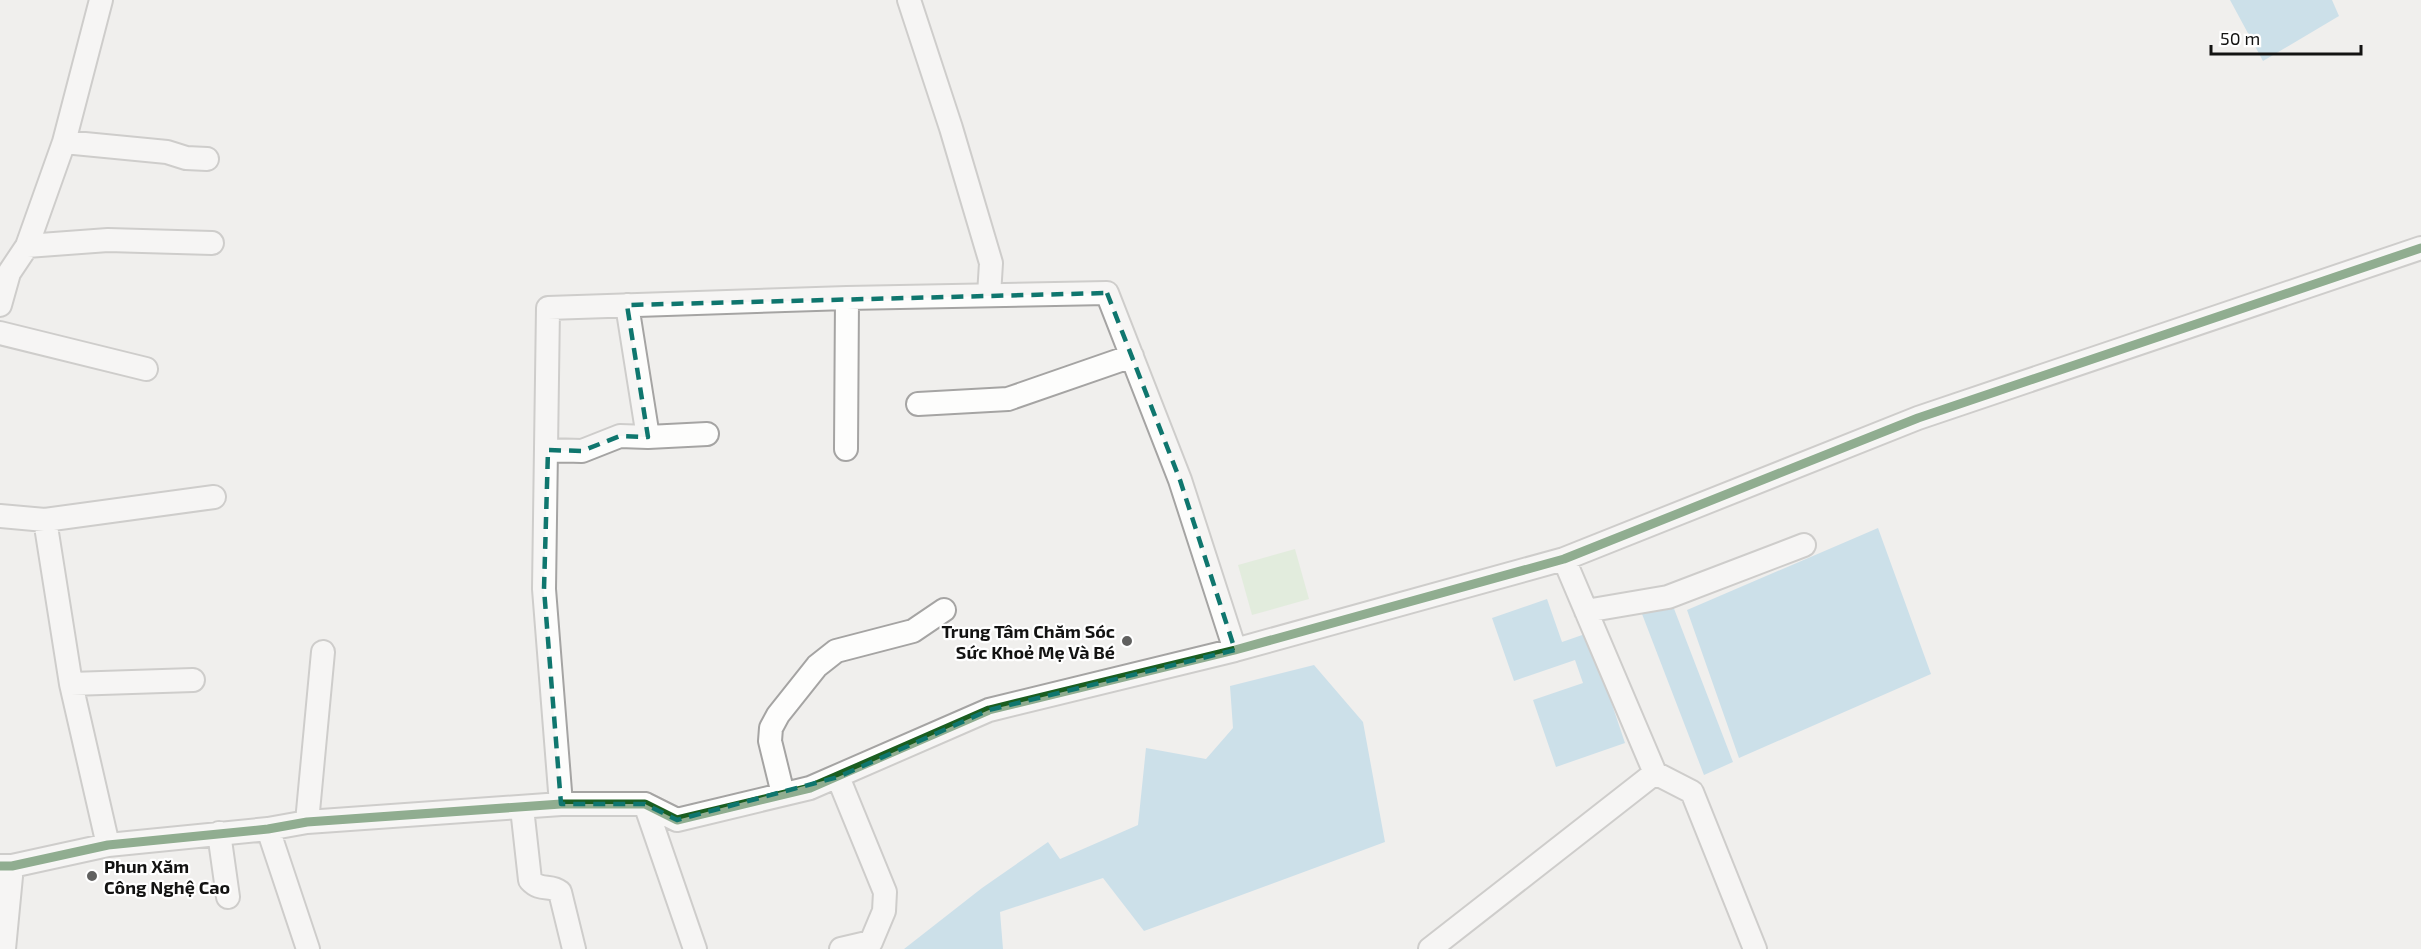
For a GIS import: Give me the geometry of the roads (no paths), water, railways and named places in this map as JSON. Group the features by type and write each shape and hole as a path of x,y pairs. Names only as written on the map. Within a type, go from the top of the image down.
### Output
{"street":[{"path":"0,306 4,272 27,246 64,142 101,0"},
{"path":"909,0 951,128 991,263 989,295"},
{"path":"64,142 167,152 186,158 207,159"},
{"path":"27,246 108,240 212,243"},
{"path":"4,949 6,866 108,845 268,829 307,822 561,804 645,804 677,820 810,788 989,710 1235,650 1564,559 1917,418 2421,248"},
{"path":"561,804 544,589 548,450 548,308 1107,292 1180,480 1235,650"},
{"path":"846,448 847,298"},
{"path":"627,305 648,437"},
{"path":"0,333 146,369"},
{"path":"918,404 1008,399 1132,356"},
{"path":"548,450 582,450 620,436 707,434"},
{"path":"0,516 45,520 214,497"},
{"path":"45,520 71,684 108,845"},
{"path":"1586,611 1668,597 1804,545"},
{"path":"1564,559 1656,773 1692,792 1755,949"},
{"path":"783,794 770,741 771,728 778,715 817,666 836,651 913,631 944,610"},
{"path":"307,822 323,652"},
{"path":"71,684 193,680"},
{"path":"1430,949 1656,773"},
{"path":"838,777 885,892 885,911 872,945 841,949"},
{"path":"645,804 695,949"},
{"path":"522,808 530,880 541,888 556,888 560,892 574,949"},
{"path":"268,829 308,949"},
{"path":"219,833 228,897"}],"water":[{"path":"2230,0 2332,0 2339,16 2263,61"},
{"path":"1878,528 1931,674 1739,758 1687,610"},
{"path":"1547,599 1562,642 1588,633 1625,743 1556,767 1533,700 1583,683 1575,660 1514,681 1492,618"},
{"path":"1673,606 1733,762 1704,775 1642,614"},
{"path":"1314,665 1363,722 1385,842 1144,931 1103,878 1000,912 1003,949 904,949 982,888 1048,842 1060,859 1138,825 1146,748 1206,759 1233,728 1230,686"}],"place":[{"name":"Trung Tâm Chăm Sóc Sức Khoẻ Mẹ Và Bé","path":"1127,641"},
{"name":"Phun Xăm Công Nghệ Cao","path":"92,876"}]}
